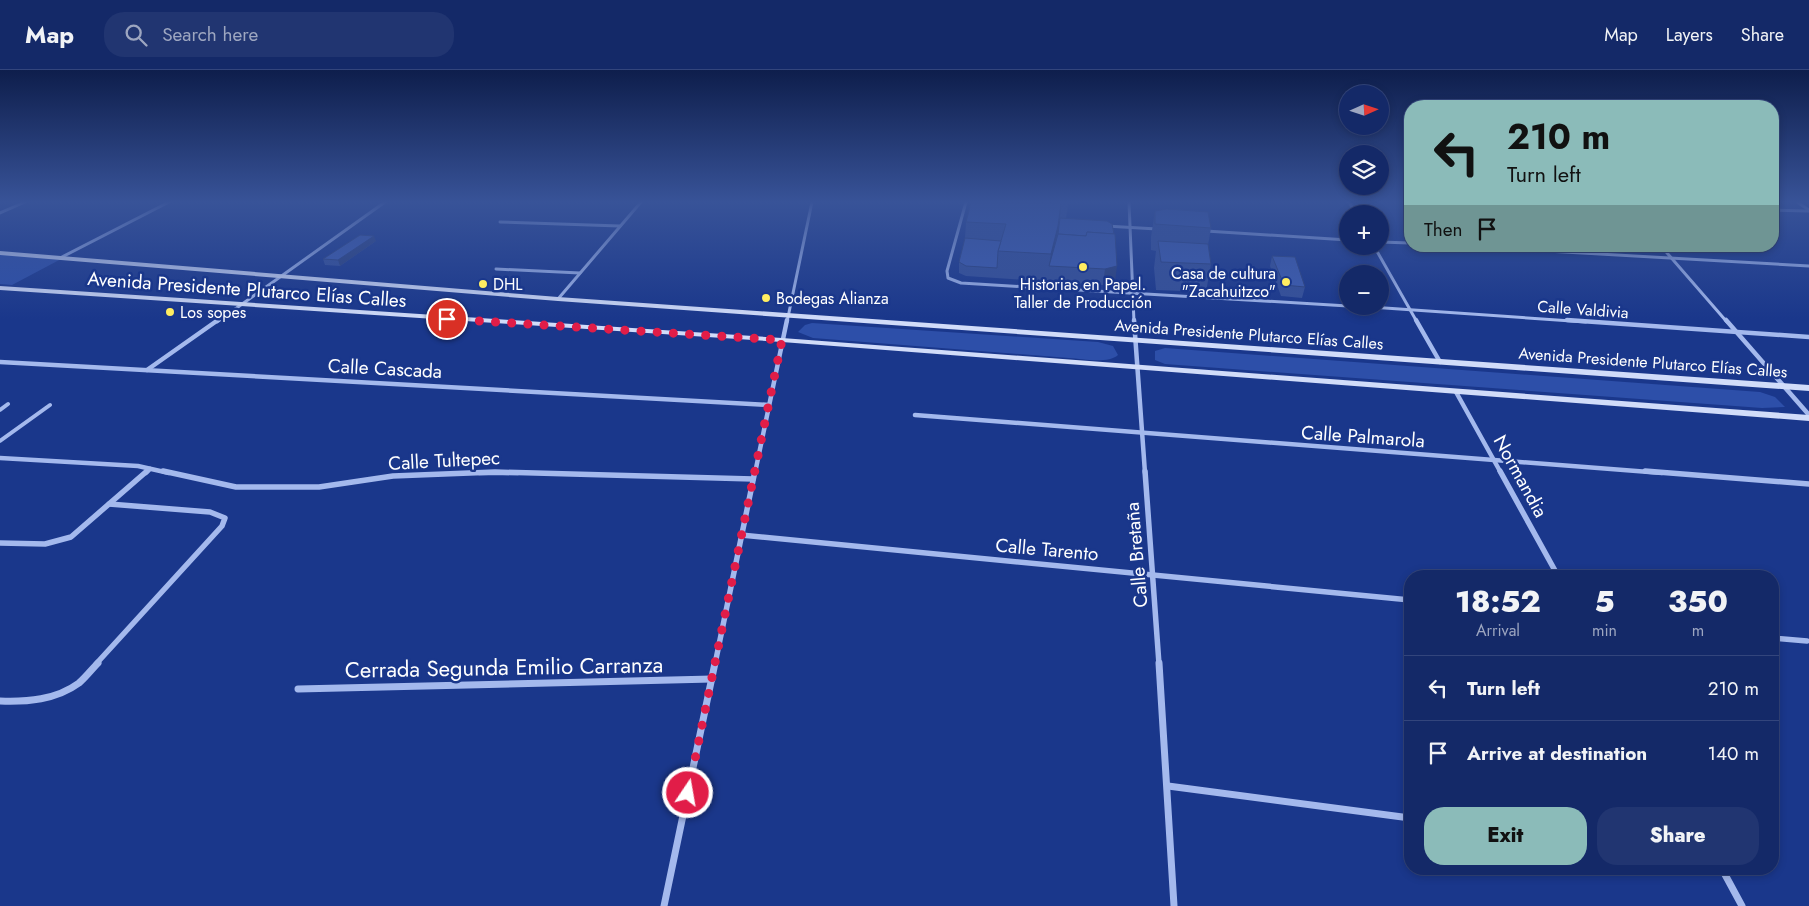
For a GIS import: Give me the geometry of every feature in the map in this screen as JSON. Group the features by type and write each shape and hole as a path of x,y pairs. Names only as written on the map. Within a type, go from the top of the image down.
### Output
{"main road":[{"name":"Avenida Presidente Plutarco Elías Calles","path":"0,253 558,299 1809,388"},
{"name":"Avenida Presidente Plutarco Elías Calles","path":"0,288 782,340 1456,392 1809,416"}],"street":[{"path":"60,258 93,241"},
{"path":"147,370 331,241"},
{"path":"558,299 607,241"},
{"path":"664,906 803,241"},
{"path":"955,241 947,271 948,278 961,283 1339,305"},
{"name":"Calle Bretaña","path":"1130,241 1140,433 1154,574 1174,906"},
{"path":"1389,242 1404,243"},
{"path":"1566,252 1809,266"},
{"path":"1666,252 1738,332 1809,416"},
{"path":"1379,255 1440,362"},
{"path":"496,269 580,273"},
{"name":"Calle Valdivia","path":"1389,308 1809,337"},
{"name":"Calle Cascada","path":"0,362 769,405"},
{"name":"Normandia","path":"1456,392 1555,570"},
{"path":"0,410 8,404"},
{"path":"0,441 50,405"},
{"name":"Calle Palmarola","path":"915,415 1809,484"},
{"name":"Calle Tultepec","path":"0,458 138,466 236,488 319,486 393,476 495,472 753,480"},
{"path":"0,543 43,545 59,542 71,537 150,469"},
{"path":"0,702 38,701 60,694 80,682 222,526 225,518 210,512 110,504"},
{"name":"Calle Tarento","path":"742,535 1404,599"},
{"path":"1779,639 1807,641"},
{"name":"Cerrada Segunda Emilio Carranza","path":"298,689 712,679"},
{"path":"1168,786 1404,817"},
{"path":"1725,875 1742,906"}],"shaded area":[{"path":"0,253 63,258 12,285 0,284"},
{"path":"812,323 1098,342 1113,346 1118,355 1114,358 1102,360 1088,360 813,338 798,332 805,325"},
{"path":"1165,348 1760,392 1775,397 1785,407 1762,408 1165,364 1155,360 1155,351"}],"building":[{"path":"351,241 366,241 338,260 323,259"},
{"path":"964,241 1001,241 998,251 997,268 966,266 959,262"},
{"path":"1001,241 1054,241 1051,254 998,251"},
{"path":"1056,241 1115,241 1117,266 1105,269 1049,266"},
{"path":"1158,241 1208,244 1211,264 1161,262"},
{"path":"1272,256 1295,257 1305,287 1284,285"}],"place":[{"name":"Historias en Papel. Taller de Producción","path":"1083,267"},
{"name":"Casa de cultura \"Zacahuitzco\"","path":"1286,282"},
{"name":"DHL","path":"483,284"},
{"name":"Bodegas Alianza","path":"766,298"},
{"name":"Los sopes","path":"170,312"}],"route":[{"path":"447,319 782,340 688,793"}]}
